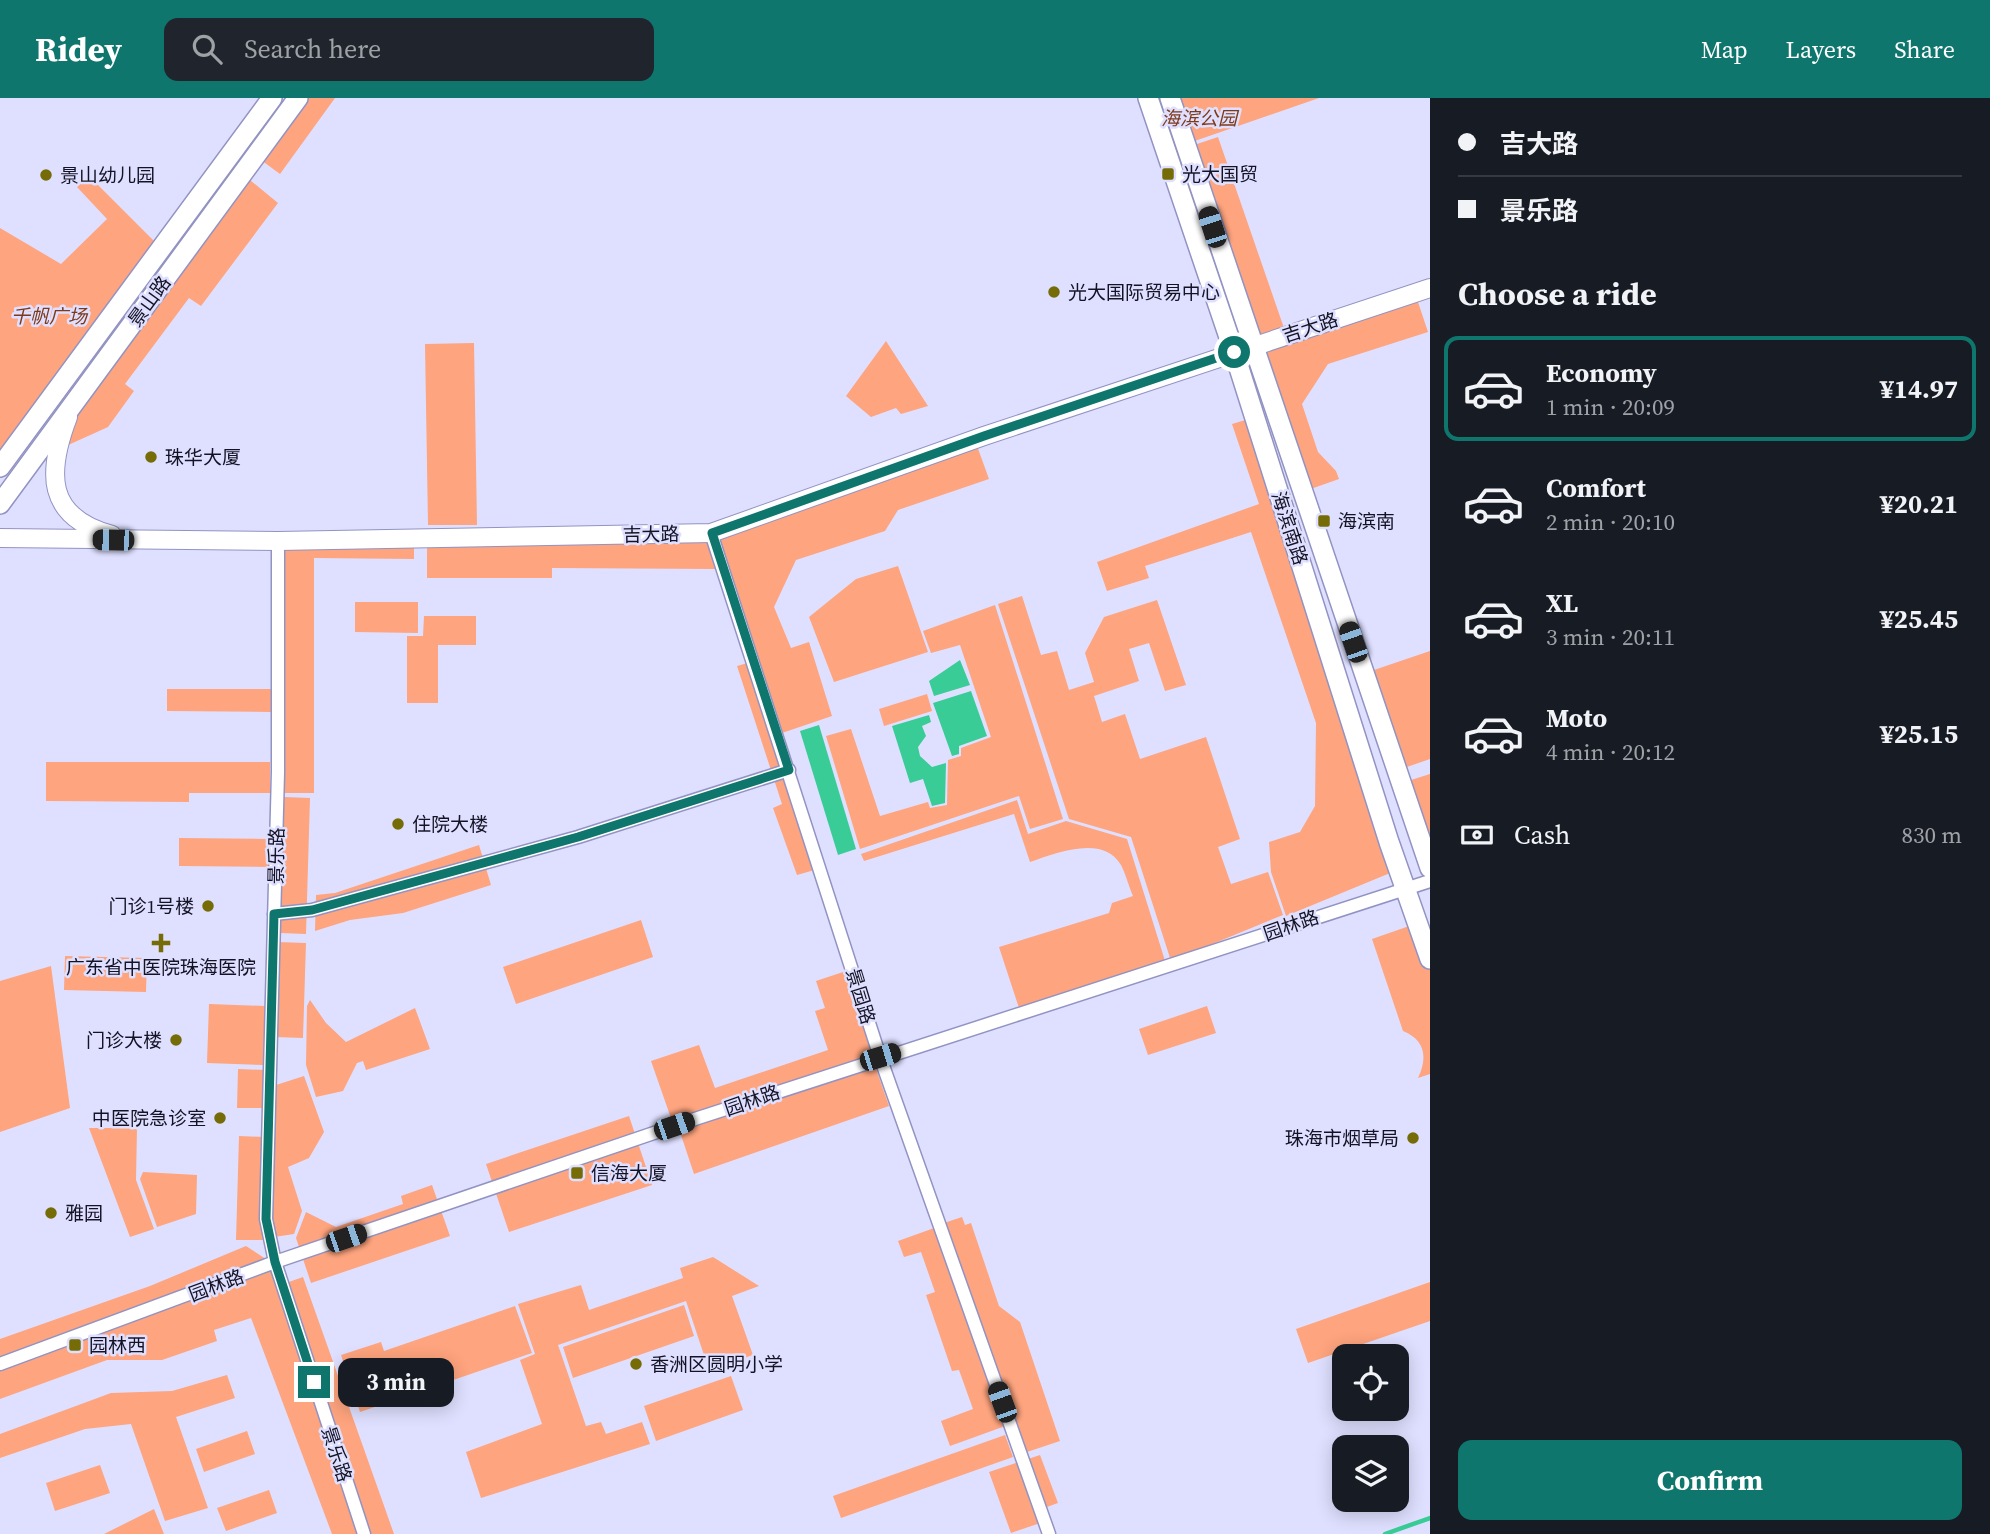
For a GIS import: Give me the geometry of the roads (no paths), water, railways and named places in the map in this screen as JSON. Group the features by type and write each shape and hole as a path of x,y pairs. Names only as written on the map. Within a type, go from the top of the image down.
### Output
{"main road":[{"name":"景山路","path":"0,467 272,98"},
{"name":"景山路","path":"0,504 299,98"},
{"name":"海滨南路","path":"1148,98 1243,349 1430,868"},
{"name":"海滨南路","path":"1170,98 1405,890 1424,923 1430,959"},
{"name":"吉大路","path":"0,538 278,541 712,533 984,436 1430,288"},
{"path":"72,406 53,462 54,477 62,503 79,521 90,527 132,540"}],"street":[{"name":"景园路","path":"712,533 880,1057 1049,1534"},
{"name":"景乐路","path":"278,541 274,914 266,1219 275,1262 363,1534"},
{"path":"274,914 312,910 578,837 789,770"},
{"name":"园林路","path":"0,1364 275,1262 880,1057 1430,881"}],"waterway":[{"path":"1385,1534 1430,1518"}],"place":[{"name":"光大国贸","path":"1168,174"},
{"name":"景山幼儿园","path":"46,175"},
{"name":"光大国际贸易中心","path":"1054,292"},
{"name":"珠华大厦","path":"151,457"},
{"name":"海滨南","path":"1324,521"},
{"name":"住院大楼","path":"398,824"},
{"name":"门诊1号楼","path":"208,906"},
{"name":"广东省中医院珠海医院","path":"161,943"},
{"name":"门诊大楼","path":"176,1040"},
{"name":"中医院急诊室","path":"220,1118"},
{"name":"珠海市烟草局","path":"1413,1138"},
{"name":"信海大厦","path":"577,1173"},
{"name":"雅园","path":"51,1213"},
{"name":"园林西","path":"75,1345"},
{"name":"香洲区圆明小学","path":"636,1364"}],"park label":[{"name":"海滨公园","path":"1199,118"},
{"name":"千帆广场","path":"49,316"}]}
